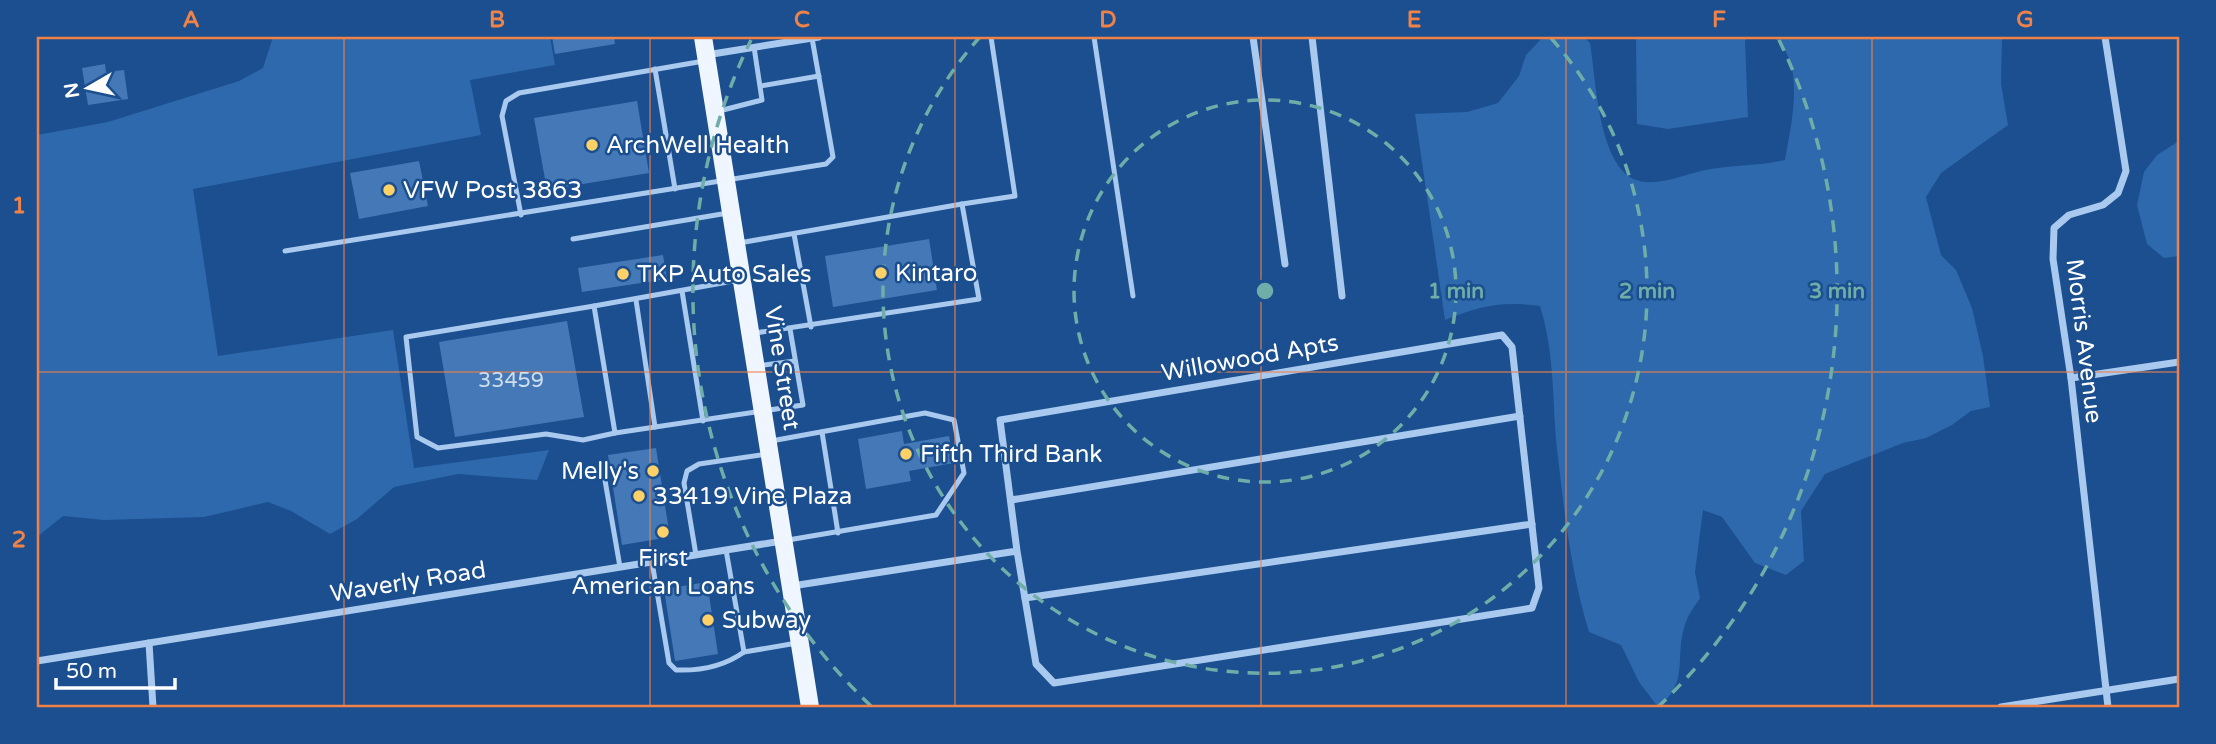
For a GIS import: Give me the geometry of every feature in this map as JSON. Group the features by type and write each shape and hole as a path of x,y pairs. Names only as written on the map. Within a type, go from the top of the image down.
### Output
{"main road":[{"name":"Vine Street","path":"703,37 810,707"}],"street":[{"path":"706,58 816,37"},
{"path":"1253,37 1285,264"},
{"path":"1312,37 1342,296"},
{"name":"Morris Avenue","path":"2105,37 2126,171 2118,193 2103,205 2069,215 2054,228 2053,259 2071,378 2108,707"},
{"name":"Willowood Apts","path":"1502,335 1512,346 1539,588 1532,608 1054,682 1036,664 1011,500 1000,419 1502,335"},
{"path":"2071,378 2179,362"},
{"path":"1011,500 1520,416"},
{"path":"1025,598 1532,524"},
{"name":"Waverly Road","path":"37,661 785,541"},
{"path":"792,586 1017,551"},
{"path":"149,643 153,707"},
{"path":"2001,707 2179,679"}],"lane":[{"path":"285,251 520,215 830,162 833,158 819,76 816,37"},
{"path":"736,244 1015,196 991,37"},
{"path":"1094,37 1133,296"},
{"path":"715,112 757,104 762,100 754,47"},
{"path":"520,215 502,117 506,101 519,93 706,58"},
{"path":"655,69 676,189"},
{"path":"761,86 819,76"},
{"path":"751,334 811,327 979,299 962,204"},
{"path":"573,239 732,212"},
{"path":"794,234 811,327"},
{"path":"742,279 406,337 417,438 438,448 545,434 583,440 803,405 790,329"},
{"path":"682,291 703,421"},
{"path":"636,299 655,428"},
{"path":"594,306 615,433"},
{"path":"756,366 796,361"},
{"path":"696,555 684,483 688,471 699,464 770,448 822,432 925,414 954,419 964,472 936,515 785,541"},
{"path":"822,432 838,533"},
{"path":"602,463 620,567"},
{"path":"726,550 744,652"},
{"path":"652,562 669,663 676,670 696,671 729,663 744,652 800,642"}],"shaded area":[{"path":"273,37 550,37 555,65 470,80 481,135 193,189 218,356 393,330 414,468 549,450 537,480 458,474 394,487 357,519 330,534 291,511 268,502 204,517 104,520 63,516 37,537 37,135 108,122 239,81 263,68"},
{"path":"1543,37 1584,37 1590,43 1601,119 1614,158 1623,172 1636,180 1654,182 1711,169 1785,160 1793,112 1793,77 1784,48 1773,37 2002,37 2001,84 2008,125 1941,173 1926,197 1941,255 1956,270 1972,308 1983,356 1990,407 1971,411 1952,425 1926,438 1903,443 1825,474 1801,511 1804,561 1786,575 1755,563 1722,517 1703,510 1695,572 1700,598 1687,619 1682,634 1678,678 1668,698 1658,707 1639,682 1621,645 1589,632 1569,541 1557,449 1551,359 1540,306 1491,306 1445,320 1415,114 1467,112 1498,103 1519,76 1526,55"},
{"path":"1636,37 1747,37 1748,117 1668,129 1637,124"},
{"path":"2179,141 2179,256 2164,258 2147,244 2137,205 2144,172 2157,155"}],"building":[{"path":"552,37 614,37 615,44 555,54"},
{"path":"105,64 106,72 124,70 128,99 88,105 82,68"},
{"name":"ArchWell Health","path":"637,101 649,173 547,190 534,118"},
{"name":"VFW Post 3863","path":"419,161 428,206 359,219 350,173"},
{"name":"Kintaro","path":"929,239 937,290 833,307 825,256"},
{"name":"TKP Auto Sales","path":"663,255 667,279 582,292 578,268"},
{"path":"567,321 584,417 455,437 439,342"},
{"name":"Fifth Third Bank","path":"902,431 904,444 949,436 954,463 909,471 911,481 866,489 858,439"},
{"name":"33419 Vine Plaza","path":"656,448 670,537 622,545 608,455"},
{"path":"707,582 718,654 675,661 664,589"}],"place":[{"name":"ArchWell Health","path":"592,145"},
{"name":"VFW Post 3863","path":"389,190"},
{"name":"Kintaro","path":"881,273"},
{"name":"TKP Auto Sales","path":"623,274"},
{"name":"Fifth Third Bank","path":"906,454"},
{"name":"Melly's","path":"653,471"},
{"name":"33419 Vine Plaza","path":"639,496"},
{"name":"First American Loans","path":"663,532"},
{"name":"Subway","path":"708,620"}]}
